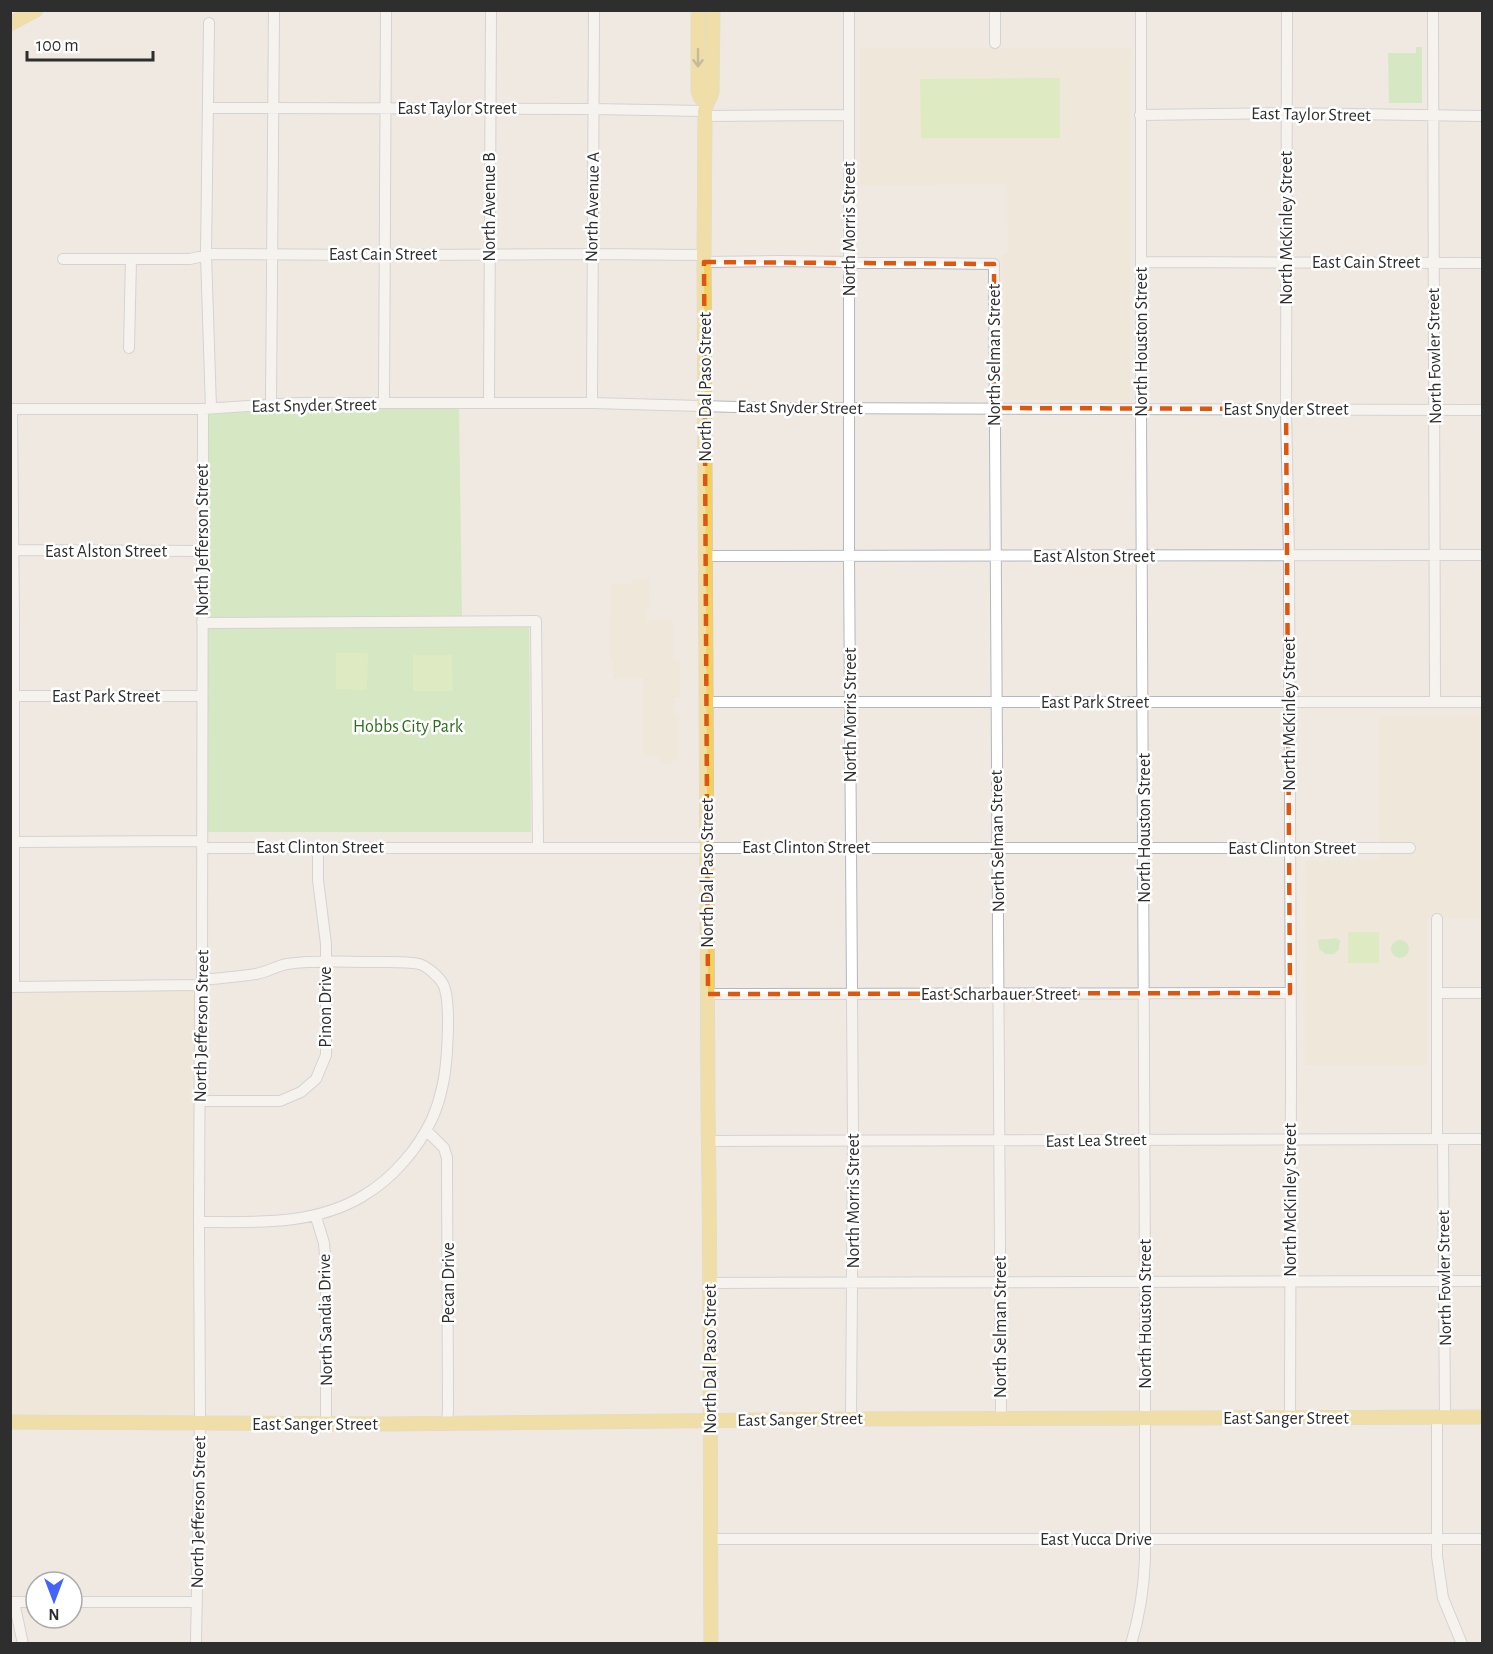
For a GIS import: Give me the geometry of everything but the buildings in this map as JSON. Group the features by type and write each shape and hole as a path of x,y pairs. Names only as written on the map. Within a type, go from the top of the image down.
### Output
{"main road":[{"path":"10,24 36,10"},
{"name":"North Dal Paso Street","path":"698,10 698,91 705,110 711,1644"},
{"name":"North Dal Paso Street","path":"705,110 712,92 713,10"},
{"name":"East Sanger Street","path":"10,1422 326,1425 851,1419 1482,1418"}],"street":[{"path":"271,404 274,10"},
{"path":"384,403 386,10"},
{"name":"North Avenue B","path":"489,404 490,10"},
{"name":"North Avenue A","path":"592,404 594,10"},
{"name":"North Morris Street","path":"849,10 849,702 853,1139 851,1419"},
{"path":"994,43 995,10"},
{"name":"North Houston Street","path":"1131,1644 1142,1599 1145,1539 1141,10"},
{"name":"North McKinley Street","path":"1287,10 1286,409 1290,702 1290,1418"},
{"name":"North Fowler Street","path":"1433,10 1435,702"},
{"name":"North Jefferson Street","path":"196,1644 200,1423 202,551 207,409 209,23"},
{"name":"East Taylor Street","path":"209,108 705,110 849,115"},
{"name":"East Taylor Street","path":"1140,115 1287,113 1482,116"},
{"name":"East Cain Street","path":"63,259 190,259 212,254 592,254 704,259 994,264"},
{"path":"129,348 131,259"},
{"name":"East Cain Street","path":"1141,262 1482,262"},
{"name":"North Selman Street","path":"994,264 1001,1419"},
{"name":"East Snyder Street","path":"11,410 207,409 271,404 384,403 774,408 1482,410"},
{"path":"11,410 12,987 201,983 257,974 285,965 326,962 396,963 419,964 428,969 442,983 446,998 447,1057 442,1090 426,1130 395,1171 365,1195 344,1206 316,1216 273,1221 199,1222"},
{"name":"East Alston Street","path":"12,550 202,551"},
{"name":"East Alston Street","path":"705,556 1482,555"},
{"path":"202,623 536,621 538,847"},
{"name":"East Park Street","path":"12,696 202,696"},
{"name":"East Park Street","path":"707,702 1482,702"},
{"name":"East Clinton Street","path":"12,842 318,847 1410,848"},
{"name":"Pinon Drive","path":"200,1101 280,1101 301,1092 316,1079 326,1055 325,932 318,880 318,847"},
{"name":"North Fowler Street","path":"1437,919 1443,1281 1437,1556 1443,1599 1462,1644"},
{"name":"East Scharbauer Street","path":"708,994 1290,993"},
{"path":"1437,993 1482,993"},
{"name":"Pecan Drive","path":"426,1130 444,1148 447,1158 447,1424"},
{"name":"East Lea Street","path":"709,1141 1482,1139"},
{"name":"North Sandia Drive","path":"316,1216 324,1243 326,1269 326,1425"},
{"path":"711,1283 1482,1281"},
{"name":"East Yucca Drive","path":"711,1539 1482,1539"},
{"path":"12,1602 23,1644"},
{"path":"84,1602 196,1602"}],"highlighted area":[{"path":"704,262 994,264 994,408 1286,409 1290,993 708,994"}],"shaded area":[{"path":"860,48 1131,48 1130,401 1005,400 1002,255 1008,252 1007,184 860,186"},
{"path":"632,579 650,579 649,608 646,608 647,620 673,620 673,659 680,660 680,697 674,698 674,714 679,715 679,760 673,760 673,764 660,764 660,756 643,756 643,678 613,678 613,661 610,661 611,584 632,584"},
{"path":"1482,715 1482,919 1427,918 1427,1066 1306,1065 1305,861 1379,859 1379,716"},
{"path":"200,985 200,1423 11,1422 11,986"}],"green space":[{"path":"1416,47 1422,47 1422,103 1389,103 1388,53 1416,53"},
{"path":"1060,78 1060,138 921,138 920,79"},
{"name":"Hobbs City Park","path":"305,407 459,409 462,617 529,624 531,832 207,832 202,632 214,626 206,625 204,412"},
{"path":"336,653 368,653 367,690 336,689"},
{"path":"413,655 452,655 453,691 413,691"},
{"path":"1348,932 1379,932 1379,963 1348,963"},
{"path":"1336,938 1340,940 1339,949 1334,954 1325,954 1319,949 1318,940"},
{"path":"1396,940 1404,940 1409,945 1407,956 1396,958 1391,953 1391,945"}]}
